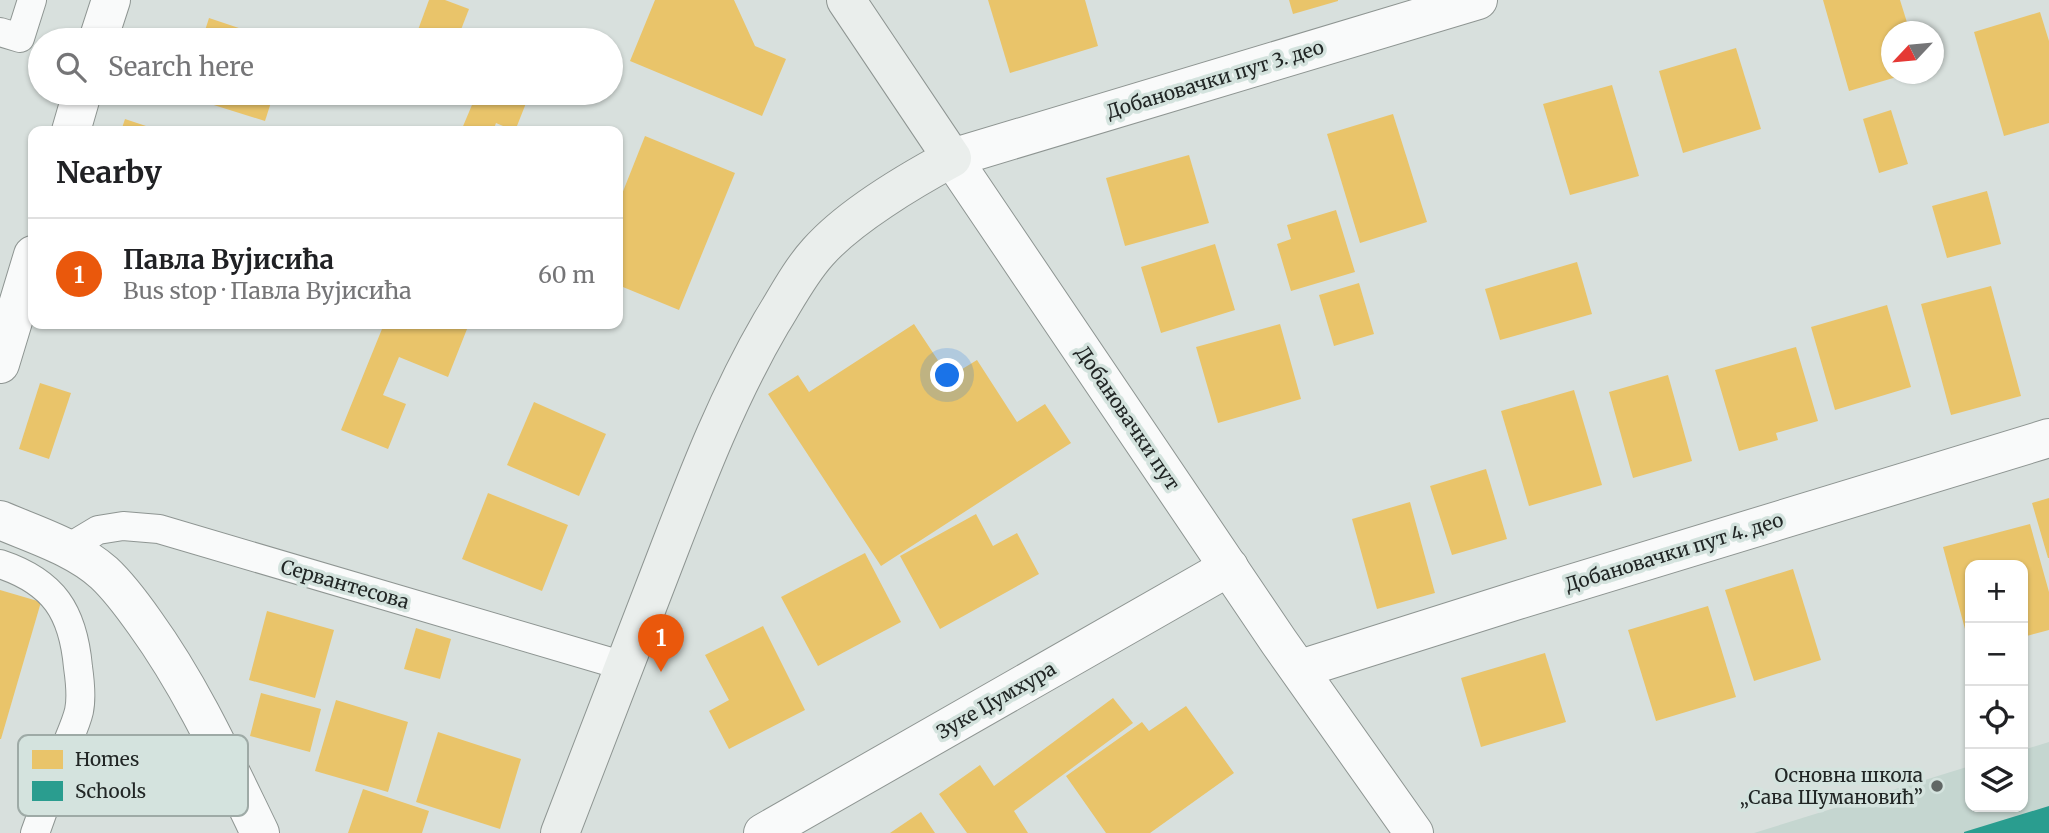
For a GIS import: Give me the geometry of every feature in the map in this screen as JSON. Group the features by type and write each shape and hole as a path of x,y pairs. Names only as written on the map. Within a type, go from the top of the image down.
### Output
{"street":[{"path":"102,28 111,0"},
{"name":"Добановачки пут","path":"846,0 1229,567 1414,833"},
{"name":"Добановачки пут 3. део","path":"953,158 1478,0"},
{"path":"72,126 79,105"},
{"path":"560,833 704,458 754,353 796,281 819,251 845,228 917,176 953,158"},
{"path":"0,364 28,272"},
{"name":"Добановачки пут 4. део","path":"1300,669 2049,438"},
{"path":"0,520 68,548 104,573 135,609 170,657 212,735"},
{"name":"Зуке Џумхура","path":"763,833 1229,567"},
{"path":"248,808 260,833"}],"lane":[{"path":"0,32 20,38 32,0"},
{"name":"Сервантесова","path":"68,548 98,530 123,526 159,529 624,666"},
{"path":"0,564 20,570 46,587 66,612 76,646 80,687 79,710 70,735"},
{"path":"35,833 41,816"}],"shaded area":[{"name":"Основна школа „Сава Шумановић”","path":"2049,742 2049,833 1754,833 1965,768 1965,812 2028,812 2028,748"}],"building: Homes":[{"path":"429,0 445,0 469,9 462,28 419,28"},
{"path":"655,0 734,0 755,46 786,59 762,116 630,61"},
{"path":"988,0 1085,0 1098,46 1010,73"},
{"path":"1289,0 1338,0 1338,1 1293,14"},
{"path":"1823,0 1900,0 1907,21 1881,21 1881,82 1849,91"},
{"path":"2040,12 2049,41 2049,123 2004,136 1974,32"},
{"path":"209,18 239,28 206,28"},
{"path":"1736,48 1761,129 1683,153 1659,71"},
{"path":"1612,85 1639,176 1570,195 1543,104"},
{"path":"214,105 270,105 265,121"},
{"path":"472,105 525,105 517,126 496,123 495,126 463,126"},
{"path":"1891,110 1908,164 1879,173 1863,119"},
{"path":"1393,114 1427,222 1360,243 1327,134"},
{"path":"125,119 146,126 123,126"},
{"path":"645,136 735,173 679,310 623,287 623,191"},
{"path":"1189,155 1209,223 1125,246 1106,178"},
{"path":"1987,191 2001,244 1947,258 1932,206"},
{"path":"1336,210 1355,272 1291,291 1277,244 1291,239 1287,225"},
{"path":"1215,244 1235,310 1161,333 1141,267"},
{"path":"1577,262 1592,314 1500,340 1485,289"},
{"path":"1359,283 1374,334 1334,346 1319,295"},
{"path":"1991,286 2021,396 1951,415 1921,304"},
{"path":"1887,305 1911,387 1835,410 1811,327"},
{"path":"914,324 949,377 977,360 1017,422 1045,404 1071,443 881,566 768,394 798,375 809,392"},
{"path":"1280,324 1301,399 1218,423 1196,347"},
{"path":"382,329 467,329 448,377 399,357 383,395 406,404 388,449 341,430"},
{"path":"1796,347 1818,421 1776,433 1778,440 1739,451 1715,370"},
{"path":"1668,375 1692,461 1633,478 1609,392"},
{"path":"40,383 71,393 49,459 19,449"},
{"path":"1574,390 1602,485 1529,506 1501,411"},
{"path":"534,402 606,434 579,496 507,465"},
{"path":"1486,469 1507,539 1452,555 1430,486"},
{"path":"488,493 568,525 542,591 462,559"},
{"path":"2049,498 2049,558 2048,558 2032,503"},
{"path":"1410,502 1435,593 1377,609 1352,519"},
{"path":"976,514 993,546 1017,533 1039,574 940,629 900,556"},
{"path":"2030,524 2049,592 2049,630 2028,636 2028,560 1965,560 1965,629 1943,547"},
{"path":"865,553 901,622 818,666 781,597"},
{"path":"1793,569 1821,660 1754,681 1725,590"},
{"path":"0,590 41,602 1,739 0,739"},
{"path":"1708,606 1736,697 1656,721 1628,630"},
{"path":"267,611 334,630 315,698 249,680"},
{"path":"763,626 805,710 729,749 709,711 729,700 705,655"},
{"path":"416,628 451,639 440,679 404,669"},
{"path":"1545,653 1566,722 1481,747 1461,678"},
{"path":"261,693 321,709 310,752 250,736"},
{"path":"1113,698 1133,723 1014,811 1028,833 967,833 939,794 980,765 994,786"},
{"path":"336,700 408,722 388,792 315,771"},
{"path":"1186,706 1234,773 1150,833 1106,833 1066,776 1142,722 1149,731"},
{"path":"438,732 521,759 500,829 416,802"},
{"path":"363,789 429,811 422,833 348,833"},
{"path":"921,812 935,833 890,833"}],"building: Schools":[{"path":"2049,806 2049,833 1964,833 1964,832"}],"place":[{"name":"Павла Вујисића","path":"661,672"},
{"name":"Основна школа „Сава Шумановић”","path":"1937,786"}]}
